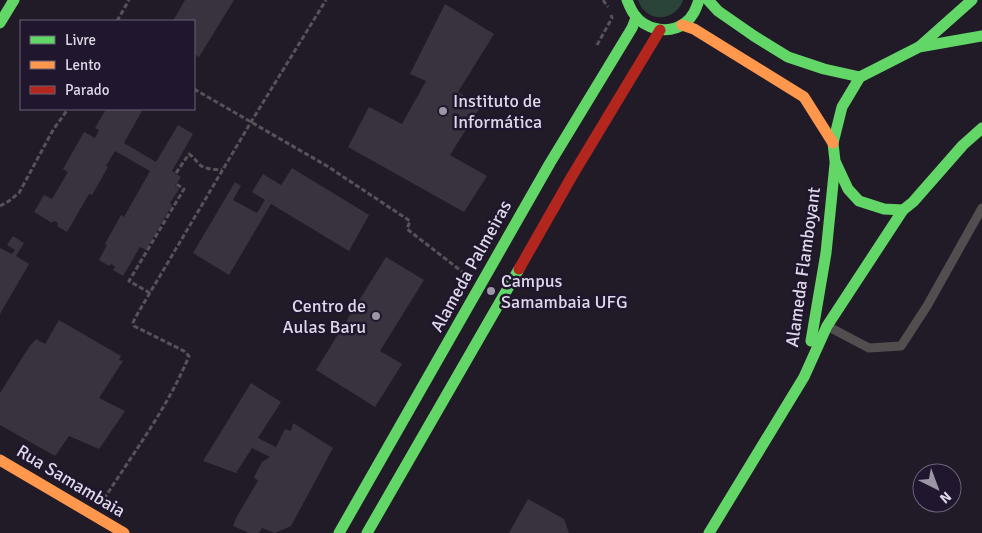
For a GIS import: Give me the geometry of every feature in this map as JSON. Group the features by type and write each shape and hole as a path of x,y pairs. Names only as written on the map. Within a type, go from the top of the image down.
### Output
{"street":[{"path":"0,23 14,0"},
{"path":"627,0 636,18 644,25 660,30 672,29 689,20 699,0"},
{"path":"708,0 718,11 788,57 824,70 860,77 919,47 972,0"},
{"name":"Alameda Palmeiras","path":"339,533 545,171 632,28 636,18"},
{"path":"682,25 694,29 804,97 833,143"},
{"path":"367,533 572,176 660,30"},
{"path":"919,47 982,36"},
{"name":"Alameda Flamboyant","path":"804,377 819,302 832,209 835,161 833,143 842,107 860,77"},
{"name":"Alameda Flamboyant","path":"710,533 804,377 827,326 903,210 913,202 964,145 982,128"},
{"name":"Alameda Flamboyant","path":"835,161 848,189 860,201 884,209 903,210"},
{"name":"Rua Samambaia","path":"0,460 124,533"}],"lane":[{"path":"827,326 868,348 901,346 927,306 982,208"}],"path":[{"path":"119,20 130,0"},
{"path":"100,505 164,407 189,356 134,326 135,318 222,170 326,0"},
{"path":"195,90 327,166 410,221 407,229 465,274"},
{"path":"0,206 19,193 53,130 67,110"},
{"path":"176,173 189,154 200,165 208,169 222,170"},
{"path":"150,292 129,281 184,189 176,184"}],"green space":[{"path":"638,0 683,0 672,14 655,17 642,8"}],"building":[{"path":"185,0 234,0 199,57 195,55 195,20 174,20"},
{"name":"Instituto de Informática","path":"445,4 494,34 458,92 481,106 450,155 487,176 464,212 348,147 369,107 402,124 426,81 410,74"},
{"path":"105,110 142,110 124,143 156,162 178,125 193,134 172,171 181,177 175,186 179,189 170,203 172,205 146,250 140,247 123,276 113,270 115,267 111,264 109,266 99,260 107,245 105,244 121,215 124,217 150,171 115,151 92,195 89,194 67,232 57,226 58,223 54,221 52,223 34,212 44,195 52,199 68,172 63,169 84,132 95,138 99,130 95,128"},
{"path":"292,168 369,215 349,251 271,204 229,275 193,253 235,182 241,186 233,200 257,213 265,200 252,192 263,174 281,185"},
{"path":"13,236 24,243 16,256 29,264 0,314 0,248 12,254 15,250 7,245"},
{"name":"Centro de Aulas Baru","path":"386,257 424,280 380,351 402,364 375,407 316,370"},
{"path":"59,320 121,356 119,360 123,361 99,398 125,411 99,449 69,436 55,456 0,425 0,393 29,347 36,339 45,344"},
{"path":"251,383 281,402 258,438 276,447 285,429 291,431 293,423 333,448 291,526 275,533 262,528 259,533 249,533 233,526 258,481 254,477 262,462 270,457 252,448 236,473 203,461"},
{"path":"528,499 564,519 569,533 509,533"}],"traffic: fast":[{"path":"0,23 14,0"},
{"path":"627,0 632,11 644,24 665,30 679,27 688,21 694,13 699,0"},
{"path":"708,0 718,11 788,57 824,69 860,77"},
{"path":"919,47 972,0"},
{"path":"339,533 550,163 632,28 636,18"},
{"path":"982,36 919,47 860,77 842,107 833,143 835,161 848,189 859,201 884,209 903,210 913,202 963,145 982,128"},
{"path":"811,341 826,253 835,164"},
{"path":"709,533 804,377 827,326 903,210"},
{"path":"367,533 519,269"}],"traffic: slow":[{"path":"682,25 694,29 804,97 833,143"},
{"path":"0,460 124,533"}],"traffic: jam":[{"path":"519,269 572,176 660,30"}],"place":[{"name":"Instituto de Informática","path":"443,111"},
{"name":"Campus Samambaia UFG","path":"491,291"},
{"name":"Centro de Aulas Baru","path":"376,316"}]}
